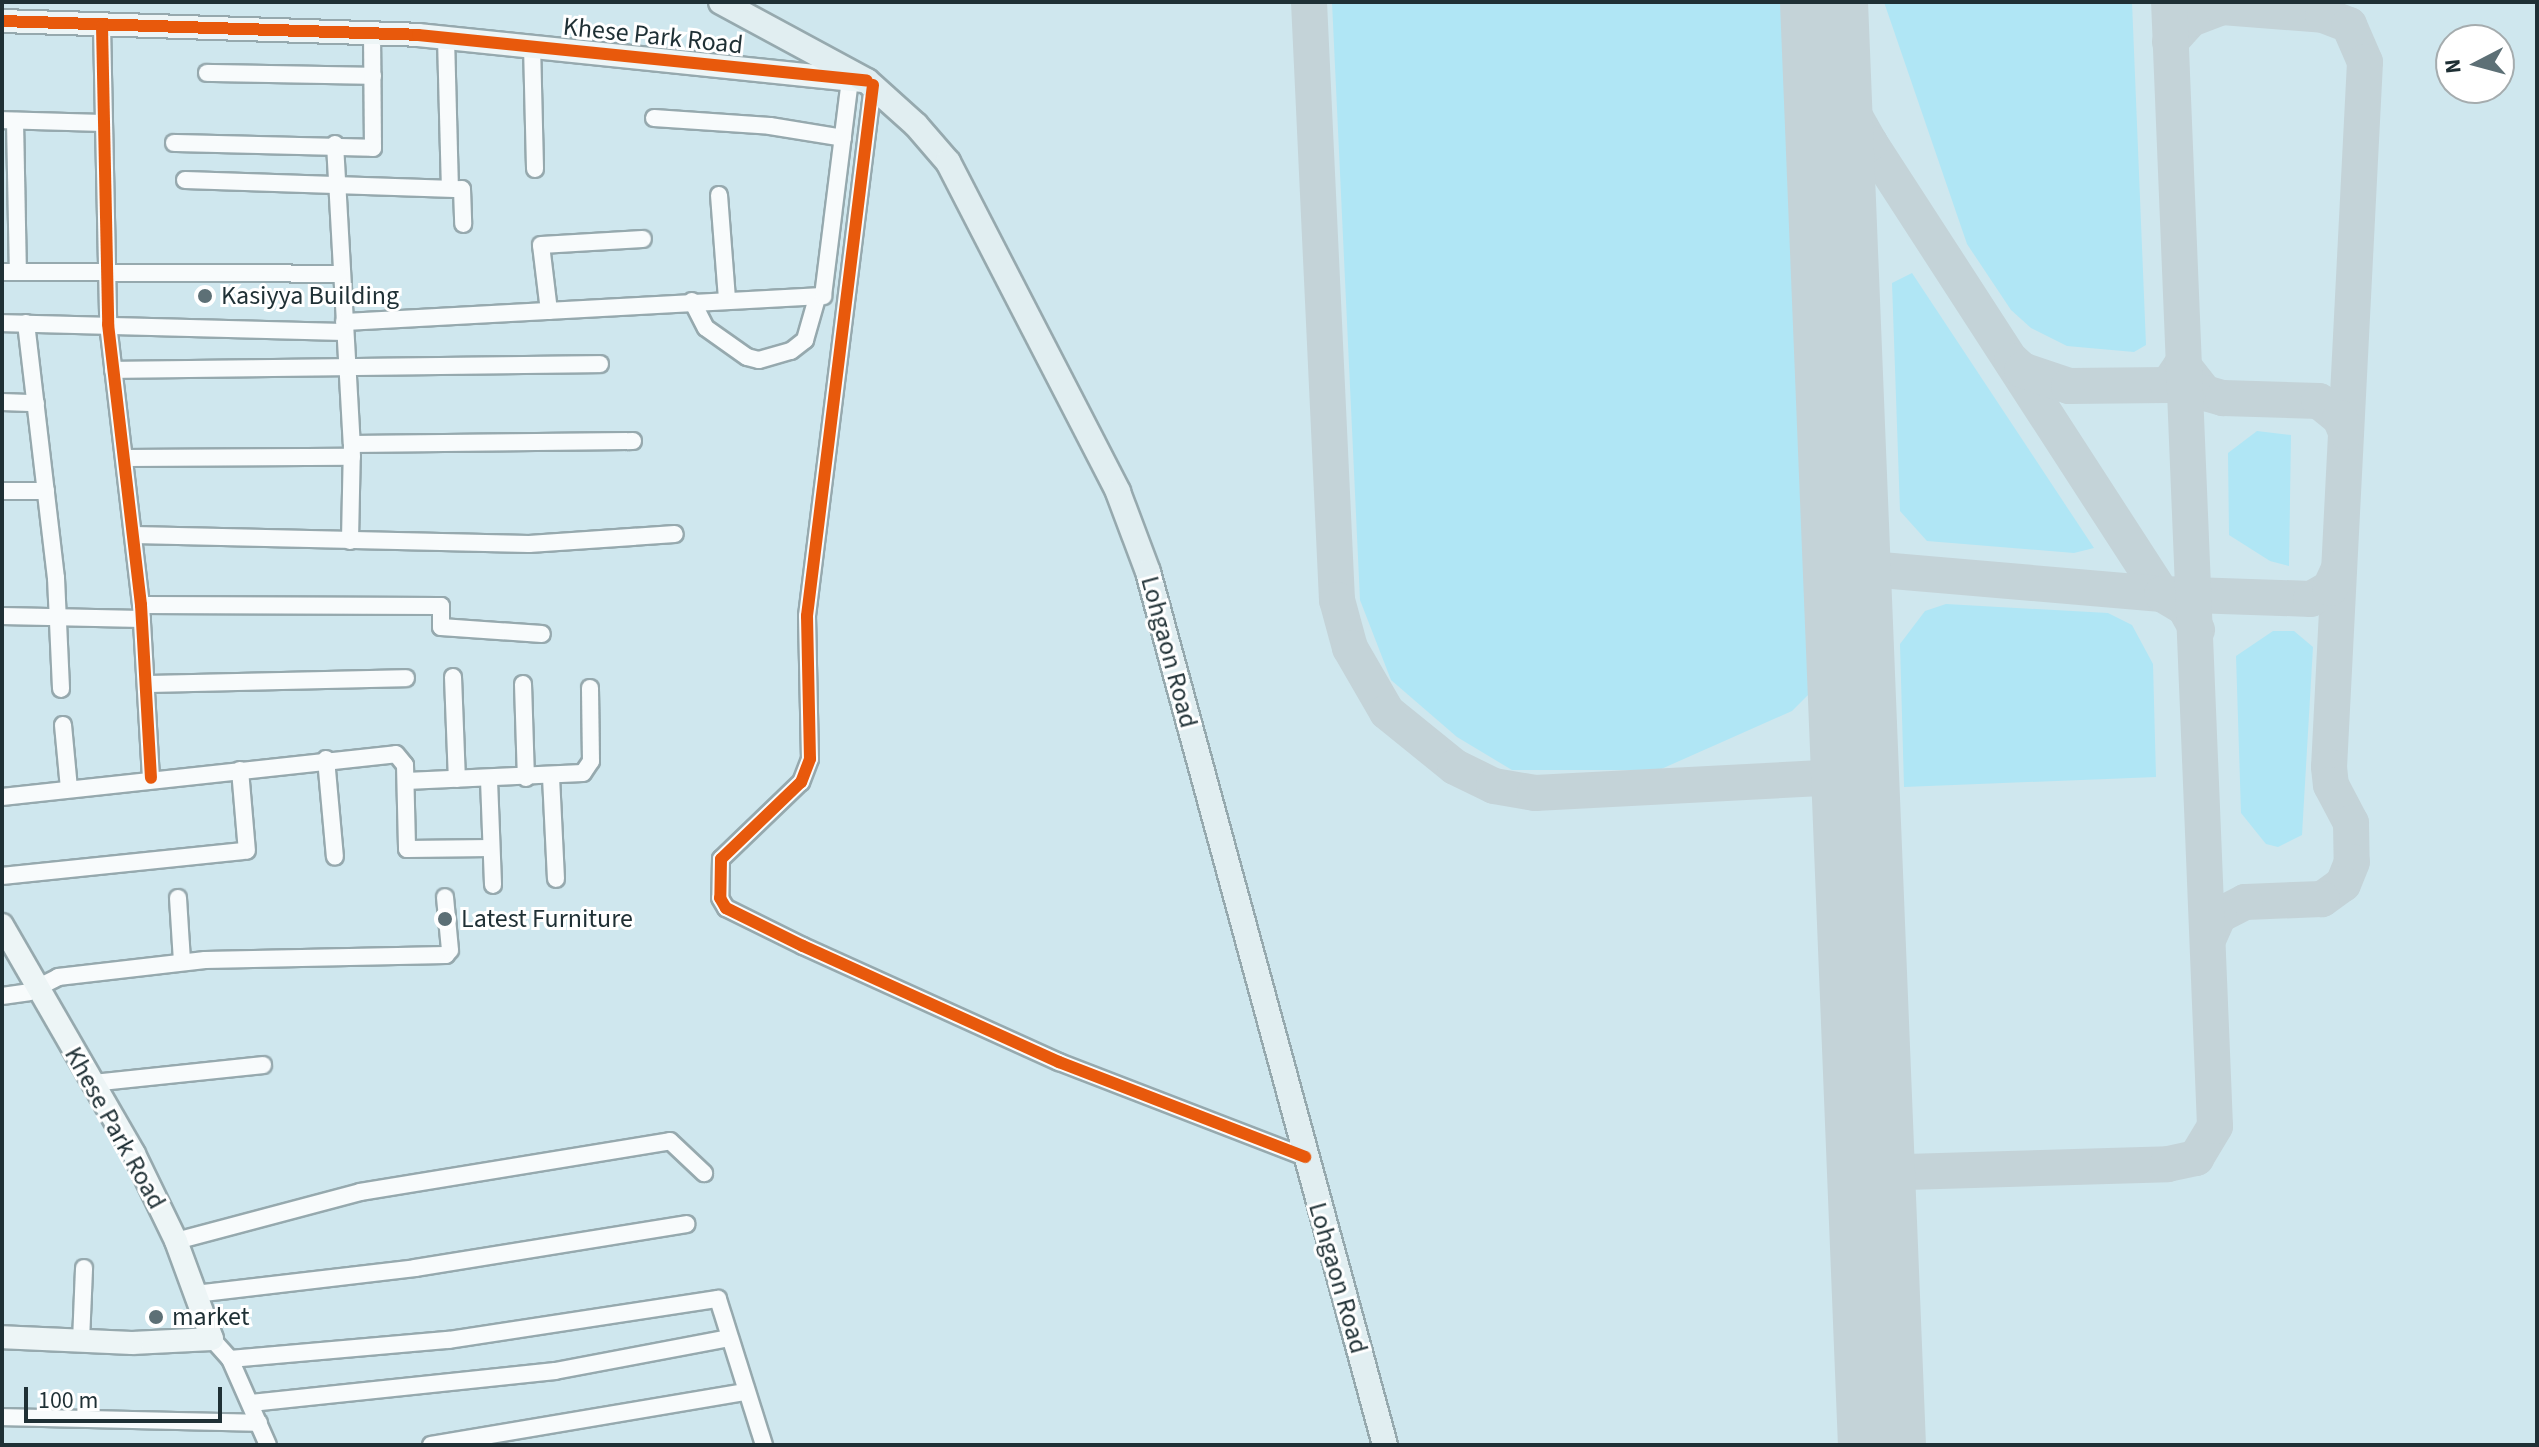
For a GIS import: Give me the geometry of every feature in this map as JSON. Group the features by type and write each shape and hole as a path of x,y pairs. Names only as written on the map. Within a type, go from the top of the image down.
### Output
{"main road":[{"name":"Lohgaon Road","path":"721,2 864,82 916,125 965,190 1136,532 1385,1445"}],"street":[{"name":"Khese Park Road","path":"2,21 446,38 864,82"},
{"path":"102,26 108,324 134,535 151,778"},
{"path":"174,143 335,144 373,148 372,33"},
{"path":"446,38 450,188"},
{"path":"532,45 535,169"},
{"path":"207,73 373,76"},
{"path":"2,323 344,327 692,301 817,298 826,292 843,138 864,82"},
{"path":"864,82 807,616 810,759 801,782 721,859 720,898 726,908 803,946 1059,1062 1305,1157"},
{"path":"654,118 770,126 843,138"},
{"path":"104,123 9,120 10,272 340,274"},
{"path":"335,144 334,184 352,450 350,541"},
{"path":"185,180 462,189 463,224"},
{"path":"719,195 727,299"},
{"path":"549,311 541,245 643,239"},
{"path":"692,301 706,328 747,357 759,360 791,351 805,340 817,298"},
{"path":"26,323 58,616 61,689"},
{"path":"113,370 600,364"},
{"path":"2,402 36,403"},
{"path":"125,458 633,441"},
{"path":"2,491 46,491"},
{"path":"134,535 600,543 675,534"},
{"path":"2,616 441,606 441,627 542,634"},
{"path":"453,677 457,779"},
{"path":"146,684 406,678"},
{"path":"523,684 526,778"},
{"path":"406,781 551,777 589,768 590,688"},
{"path":"63,725 69,788"},
{"path":"2,797 151,778 396,754 405,765 407,849 491,848"},
{"path":"326,759 335,857"},
{"path":"2,876 245,851 240,770"},
{"path":"551,777 556,879"},
{"path":"489,780 493,885"},
{"path":"2,996 29,992 58,977 182,962 446,955 450,950 445,897"},
{"path":"178,898 182,962"},
{"name":"Khese Park Road","path":"2,925 134,1154 176,1241 212,1339"},
{"path":"92,1083 263,1065"},
{"path":"176,1241 360,1192 670,1141 704,1173"},
{"path":"195,1294 415,1268 686,1224"},
{"path":"81,1341 84,1268"},
{"path":"230,1359 449,1340 718,1299 764,1445"},
{"path":"2,1337 81,1341 212,1339 230,1359 268,1445"},
{"path":"251,1403 555,1371 730,1338"},
{"path":"431,1445 746,1392"},
{"path":"2,1417 259,1423"}],"shaded area":[{"path":"1332,2 1787,2 1816,687 1792,711 1659,770 1512,770 1457,737 1391,680 1360,600"},
{"path":"1884,2 2132,2 2146,345 2134,352 2067,346 2031,328 2011,310 1967,244"},
{"path":"1912,273 2094,548 2074,553 1927,541 1900,511 1892,283"},
{"path":"2257,431 2291,435 2289,566 2270,561 2229,535 2228,453"},
{"path":"1946,604 2108,613 2132,625 2153,664 2156,777 1904,787 1900,644 1925,611"},
{"path":"2273,631 2294,631 2313,647 2302,835 2278,847 2266,844 2241,813 2236,656"}],"taxiway":[{"path":"1309,2 1337,600 1350,648 1387,712 1455,767 1494,786 1535,793 1855,776"},
{"path":"1871,1173 2168,1164 2196,1158 2215,1126 2169,2"},
{"path":"2170,42 2191,19 2222,7 2323,15 2349,25 2365,62 2329,767 2331,785 2351,823 2352,862 2343,884 2322,899 2245,902 2219,915 2209,937"},
{"path":"1826,65 1870,143 2162,594 2185,608 2197,630"},
{"path":"1831,179 1843,158 1870,143"},
{"path":"2012,361 2022,370 2069,386 2168,385 2182,364 2205,393 2223,398 2319,401 2340,418 2346,432"},
{"path":"1846,567 2162,594 2311,599 2330,588 2339,569"}],"runway":[{"path":"1824,2 1882,1445"}],"cycle path":[{"path":"2,21 418,35 867,81"},
{"path":"102,26 108,324 141,605 151,778"},
{"path":"873,85 807,616 810,759 801,782 721,859 720,898 726,908 803,946 1059,1062 1305,1157"}],"place":[{"name":"Kasiyya Building","path":"205,296"},
{"name":"Latest Furniture","path":"445,919"},
{"name":"market","path":"156,1317"}]}
